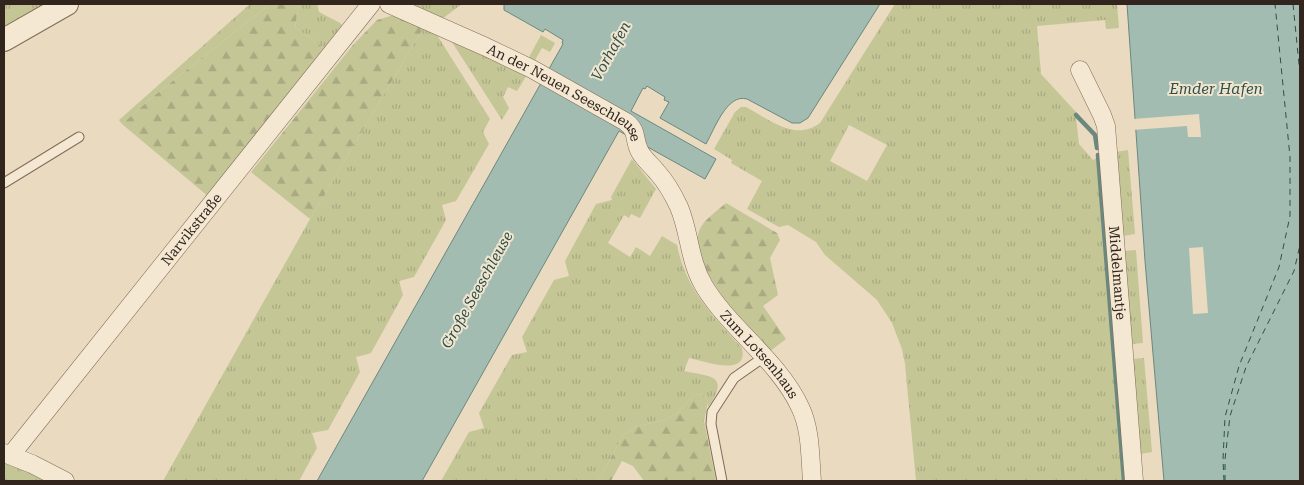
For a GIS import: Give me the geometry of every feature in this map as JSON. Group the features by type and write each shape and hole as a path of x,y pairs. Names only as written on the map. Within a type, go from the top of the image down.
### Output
{"street":[{"path":"4,40 67,4"},
{"name":"Narvikstraße","path":"8,454 371,4"},
{"name":"An der Neuen Seeschleuse","path":"389,4 486,47 543,75 626,122 634,131 640,152 674,196 687,234"},
{"name":"Middelmantje","path":"1080,70 1106,126 1134,481"},
{"name":"Zum Lotsenhaus","path":"687,234 692,261 704,288 783,380 801,408 808,436 812,481"},
{"path":"8,454 65,481"}],"lane":[{"path":"4,184 79,137"},
{"path":"722,481 711,424 712,412 734,378 764,357"}],"green space":[{"path":"4,4 50,4 4,31"},
{"path":"250,4 270,4 155,95 122,124 119,120"},
{"path":"270,4 299,4 295,27 327,50 209,197 122,124 155,95"},
{"path":"299,4 317,4 319,12 340,23 345,28 327,50 295,27"},
{"path":"407,4 462,4 442,19"},
{"path":"895,4 1117,4 1119,28 1106,29 1105,20 1037,26 1041,74 1098,136 1099,147 1096,148 1095,137 1076,118 1079,144 1093,160 1100,156 1126,481 916,481 905,364 902,349 892,323 877,300 825,255 816,242 788,225 779,227 747,209 762,181 731,163 732,160 714,149 735,112 741,107 746,107 782,127 801,130 811,128 820,123","holes":["849,125 887,145 867,181 830,161"]},
{"path":"394,15 424,27 310,219 251,172 353,45 377,20"},
{"path":"424,27 435,32 490,119 483,132 489,144 456,201 442,205 446,220 414,277 399,281 403,295 371,353 356,357 360,372 328,430 312,433 317,448 299,481 163,481 310,219"},
{"path":"541,35 555,43 550,52 542,48 534,62 528,59"},
{"path":"450,39 527,75 517,91 508,87 503,97 509,108 502,120"},
{"path":"1128,150 1135,234 1123,236 1116,152"},
{"path":"632,159 656,189 640,218 631,214 629,218 624,215 608,243 630,257 636,247 650,256 662,236 677,245 681,261 694,289 711,313 742,348 742,357 739,363 723,365 689,358 684,371 710,377 715,379 717,383 714,397 708,407 708,402 704,395 695,394 677,413 665,420 638,426 624,434 598,481 441,481 469,432 484,428 479,413 512,355 527,352 522,337 554,280 569,276 565,261 596,204 612,200 611,197"},
{"path":"726,203 777,233 780,240 770,258 778,295 763,306 786,339 769,352 722,295 702,261 698,245 699,231 707,219"},
{"path":"1136,250 1143,343 1131,344 1124,251"},
{"path":"1144,358 1152,452 1140,454 1132,359"},
{"path":"695,394 704,395 708,402 704,421 716,481 644,481 633,466 622,461 611,481 598,481 624,434 638,426 665,420 677,413"},
{"path":"4,442 30,472 47,481 4,481"}],"water":[{"path":"504,4 880,4 808,118 800,123 792,123 747,99 740,99 727,107 706,144 660,118 669,102 664,100 665,97 647,86 645,89 643,88 631,111 716,159 705,179 619,131 422,481 317,481 563,44 563,40 545,29 543,32 504,10"},
{"name":"Emder Hafen","path":"1127,4 1300,4 1300,481 1164,481 1145,261"}],"pier":[{"path":"1199,114 1201,137 1188,137 1187,126 1133,130 1133,119"},
{"path":"1203,247 1208,313 1193,314 1189,248"}],"waterway":[{"path":"1076,115 1095,135 1097,148"},
{"path":"1098,155 1124,481"}],"ferry route":[{"path":"1224,481 1225,417 1239,366 1279,267 1290,216 1290,157 1275,4"},
{"path":"1293,4 1300,74"},
{"path":"1225,481 1225,459 1230,416 1246,367 1294,271 1300,245"}],"water label":[{"name":"Vorhafen","path":"611,51"},
{"name":"Große Seeschleuse","path":"477,290"}]}
